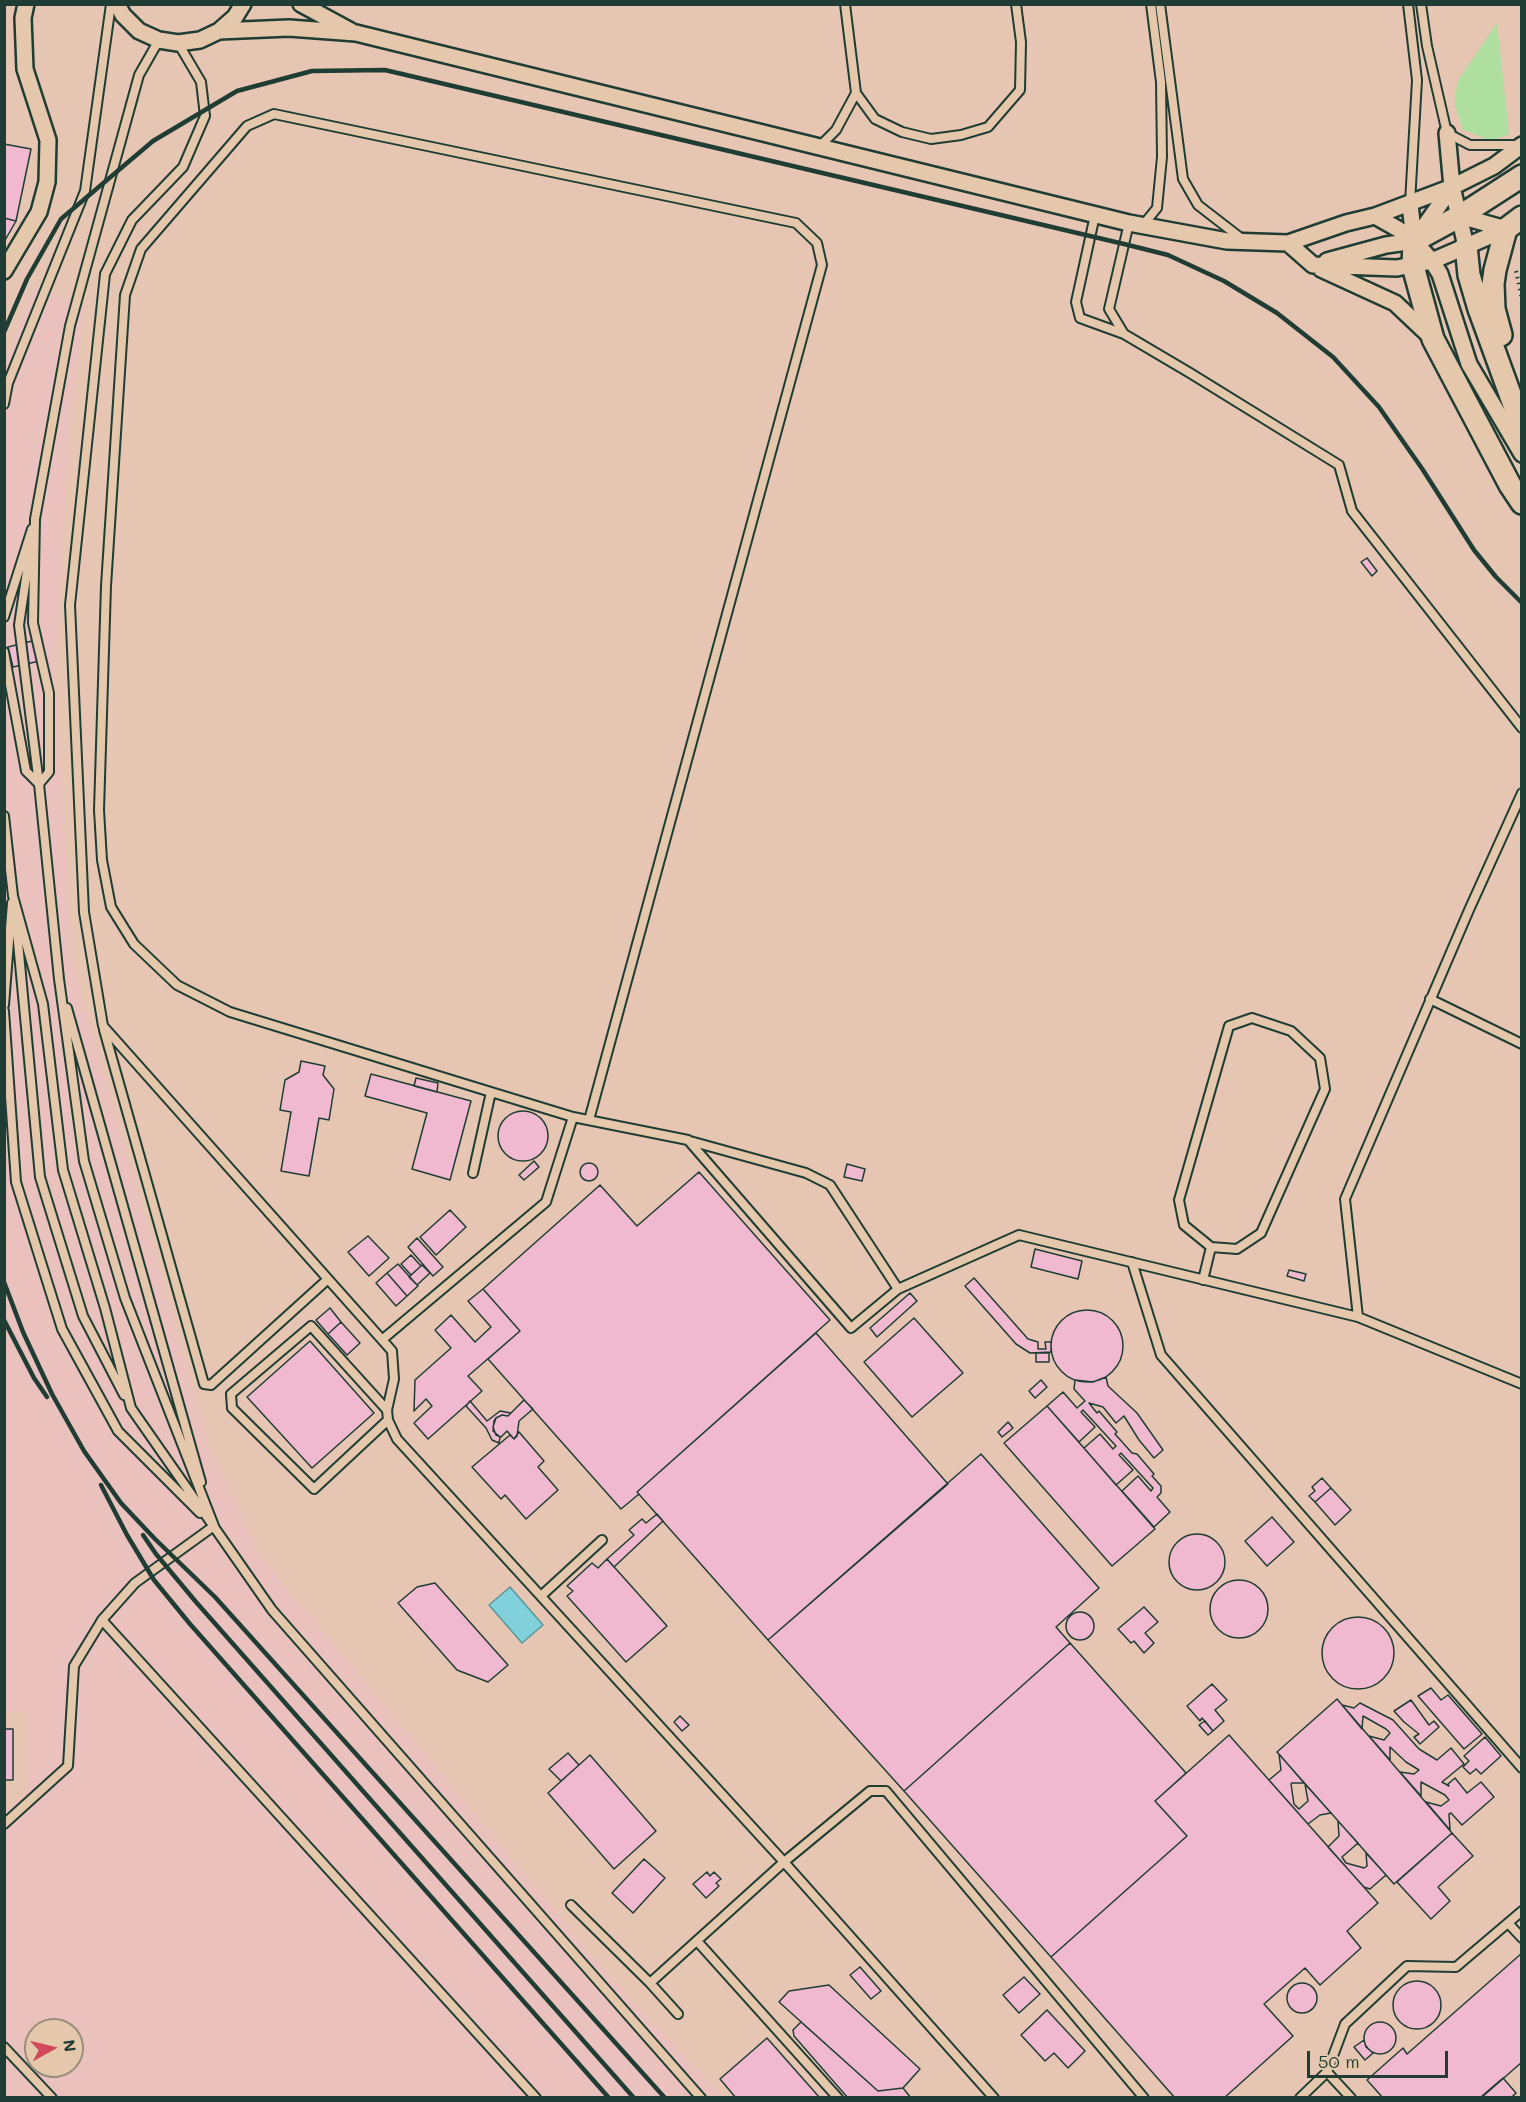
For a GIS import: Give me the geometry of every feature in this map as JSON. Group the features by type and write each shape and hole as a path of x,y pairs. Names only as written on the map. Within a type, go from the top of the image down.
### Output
{"main road":[{"path":"1521,176 1460,216 1414,241 1423,263 1433,339 1521,503"},
{"path":"1514,223 1495,270 1492,284 1494,309 1499,329 1521,388"},
{"path":"1466,246 1469,275 1479,309 1521,428"}],"street":[{"path":"4,271 39,212 47,182 48,140 25,69 23,18 26,4"},
{"path":"117,4 123,15 139,31 159,40 178,44 200,40 219,32 289,28 356,33 1136,224 1227,241 1288,243 1346,223 1375,216 1452,187 1494,166 1521,145"},
{"path":"219,32 235,17 243,4"},
{"path":"301,4 356,33"},
{"path":"1447,133 1452,187 1466,246"},
{"path":"1312,265 1386,245 1414,241 1452,187"},
{"path":"1410,204 1414,241"},
{"path":"1375,216 1414,241"},
{"path":"1460,216 1514,223"},
{"path":"1312,265 1397,268 1423,263 1514,223"},
{"path":"1288,243 1312,265 1395,303 1433,339"},
{"path":"1423,263 1440,274 1469,364 1521,454"}],"lane":[{"path":"4,404 8,383 85,191 111,4"},
{"path":"845,4 856,93 875,119 902,132 931,139 961,135 988,127 1020,90 1021,42 1016,4"},
{"path":"1124,334 1109,309 1136,224 1157,208 1162,157 1161,82 1151,4"},
{"path":"1160,4 1183,179 1198,205 1245,241"},
{"path":"1408,4 1417,80 1410,204"},
{"path":"1421,4 1427,46 1447,133 1470,145 1521,145"},
{"path":"159,40 138,75 70,326 35,519 19,625 39,784 59,979 84,1161 125,1298 213,1526"},
{"path":"178,44 201,82 204,116 183,167 132,220 105,274 70,605 84,912 103,1026 204,1384 211,1385 328,1279"},
{"path":"820,146 836,130 856,93"},
{"path":"589,1120 822,265 817,243 796,222 274,114 247,126 141,249 125,295 106,586 99,810 102,860 111,907 134,944 177,985 230,1012 573,1117 688,1140 806,1173 830,1185 898,1289"},
{"path":"1095,214 1077,302 1080,318 1124,334 1339,465 1352,511 1521,728"},
{"path":"4,617 35,519"},
{"path":"35,519 33,623 49,693 49,772 39,784"},
{"path":"4,652 26,771 39,784"},
{"path":"1358,1317 1345,1199 1521,793"},
{"path":"4,816 25,1006 40,1177 83,1316 131,1408 272,1610 701,2097"},
{"path":"4,1005 13,896"},
{"path":"13,896 43,1004 63,1170 105,1308 131,1408"},
{"path":"59,979 213,1526"},
{"path":"1430,999 1521,1044"},
{"path":"4,1011 16,1182 62,1329 118,1431 213,1526"},
{"path":"1252,1018 1291,1031 1320,1058 1325,1089 1261,1233 1237,1249 1211,1248 1184,1225 1179,1200 1229,1026 1252,1018"},
{"path":"103,1026 383,1339 392,1352 394,1379 387,1410 388,1420 397,1439 784,1862 994,2097"},
{"path":"473,1173 491,1092"},
{"path":"383,1339 546,1202 573,1117"},
{"path":"688,1140 851,1328 898,1289 1019,1235 1358,1317 1521,1384"},
{"path":"1203,1280 1211,1248"},
{"path":"1132,1262 1161,1355 1521,1768"},
{"path":"387,1410 310,1326 231,1394 232,1408 314,1489 388,1420"},
{"path":"4,1824 68,1766 74,1666 102,1620 135,1583 213,1526"},
{"path":"541,1596 602,1540"},
{"path":"102,1620 536,2097"},
{"path":"650,1983 784,1862 870,1791 886,1791 1144,2097"},
{"path":"571,1905 678,2014"},
{"path":"1300,2097 1327,2072 1345,2024 1407,1966 1456,1966 1521,1911"},
{"path":"1508,1923 1521,1938"},
{"path":"697,1941 838,2097"},
{"path":"4,2047 52,2097"},
{"path":"1327,2072 1351,2097"}],"path":[{"path":"1515,267 1521,299"}],"shaded area":[{"path":"35,286 85,308 70,425 55,672 72,960 211,1453 261,1557 607,1973 723,2097 5,2097 5,1809 8,1809 29,1790 28,1711 5,1712 4,1247 9,1245 4,1191 4,364"}],"green space":[{"path":"1497,23 1509,134 1491,141 1462,129 1455,104 1457,82"}],"water":[{"path":"510,1587 543,1625 522,1643 489,1605"}],"building":[{"path":"4,144 31,149 16,221 4,218"},
{"path":"4,218 16,221 4,242"},
{"path":"1367,558 1377,571 1372,576 1361,562"},
{"path":"40,639 44,660 13,667 8,647"},
{"path":"301,1061 325,1066 323,1075 334,1089 329,1120 319,1118 309,1176 281,1171 291,1112 280,1110 285,1080 299,1072"},
{"path":"371,1074 471,1101 450,1180 412,1169 427,1113 365,1096"},
{"path":"416,1078 438,1083 437,1092 414,1086"},
{"path":"523,1111 541,1118 548,1136 541,1154 523,1161 505,1154 498,1136 505,1118"},
{"path":"534,1161 539,1167 524,1180 519,1175"},
{"path":"589,1163 595,1166 598,1172 595,1178 589,1181 583,1178 580,1172 583,1166"},
{"path":"847,1164 865,1169 862,1181 844,1177"},
{"path":"699,1172 830,1320 637,1492 639,1494 621,1509 488,1359 520,1331 483,1289 600,1185 637,1226"},
{"path":"450,1210 466,1227 436,1255 420,1237"},
{"path":"368,1236 389,1258 369,1276 348,1252"},
{"path":"417,1238 443,1267 433,1276 408,1247"},
{"path":"1035,1249 1082,1261 1078,1279 1031,1267"},
{"path":"411,1255 421,1266 411,1275 401,1264"},
{"path":"398,1264 418,1286 407,1296 387,1273"},
{"path":"422,1265 430,1273 417,1285 409,1277"},
{"path":"1289,1270 1306,1274 1304,1281 1287,1276"},
{"path":"387,1273 407,1296 396,1306 376,1283"},
{"path":"974,1278 1028,1339 1038,1342 1038,1349 1046,1349 1045,1342 1051,1342 1051,1352 1030,1353 1016,1344 965,1286"},
{"path":"483,1289 520,1331 468,1376 482,1391 428,1439 414,1423 432,1406 426,1399 414,1411 415,1380 451,1348 435,1330 451,1315 475,1342 491,1327 468,1301"},
{"path":"910,1293 917,1301 877,1337 870,1328"},
{"path":"330,1308 341,1322 328,1334 316,1320"},
{"path":"1087,1310 1107,1316 1117,1326 1123,1346 1117,1366 1107,1376 1087,1382 1067,1376 1057,1366 1051,1346 1057,1326 1067,1316"},
{"path":"914,1318 963,1373 912,1417 864,1362"},
{"path":"341,1322 360,1343 347,1355 328,1334"},
{"path":"816,1333 948,1484 768,1640 637,1492"},
{"path":"310,1341 374,1413 312,1468 247,1397"},
{"path":"1036,1353 1049,1353 1049,1362 1036,1362"},
{"path":"1106,1377 1108,1386 1137,1413 1163,1450 1154,1458 1124,1416 1116,1423 1103,1407 1089,1403 1097,1413 1099,1411 1132,1453 1137,1454 1161,1486 1161,1493 1157,1497 1170,1512 1154,1527 1122,1491 1138,1476 1151,1491 1153,1488 1121,1453 1119,1455 1133,1470 1116,1485 1084,1448 1100,1434 1113,1449 1116,1446 1083,1410 1081,1412 1095,1427 1079,1442 1047,1406 1063,1392 1077,1408 1085,1401 1074,1389 1075,1380 1093,1382"},
{"path":"1041,1380 1047,1387 1035,1398 1029,1391"},
{"path":"524,1400 533,1409 519,1421 517,1436 514,1439 507,1431 501,1437 496,1435 493,1427 496,1418 502,1415 508,1416"},
{"path":"470,1401 487,1421 500,1411 511,1413 508,1416 502,1415 494,1421 493,1431 500,1437 499,1443 492,1440 486,1428 466,1406"},
{"path":"1047,1406 1155,1529 1112,1566 1004,1443"},
{"path":"1008,1422 1013,1428 1002,1437 998,1432"},
{"path":"519,1432 544,1461 538,1467 558,1490 526,1519 505,1495 501,1499 472,1467 510,1435 514,1439"},
{"path":"981,1454 1099,1588 1056,1627 1070,1643 904,1791 768,1640"},
{"path":"1322,1478 1331,1488 1315,1502 1309,1496 1315,1491 1312,1487"},
{"path":"1331,1488 1351,1510 1335,1525 1315,1502"},
{"path":"657,1514 663,1521 614,1567 607,1559 634,1535 629,1530 642,1519 646,1523"},
{"path":"1272,1517 1294,1542 1267,1566 1245,1541"},
{"path":"1192,1534 1202,1534 1217,1542 1223,1551 1225,1562 1223,1573 1217,1582 1202,1590 1192,1590 1181,1585 1174,1578 1169,1567 1169,1557 1174,1546 1181,1539"},
{"path":"607,1559 667,1626 626,1662 567,1596 573,1591 567,1586 592,1563 598,1568"},
{"path":"1239,1580 1255,1585 1263,1593 1268,1609 1263,1625 1255,1633 1239,1638 1223,1633 1215,1625 1210,1609 1215,1593 1223,1585"},
{"path":"435,1583 508,1665 488,1682 457,1670 398,1603 417,1587"},
{"path":"1144,1607 1158,1622 1145,1633 1154,1643 1144,1653 1134,1641 1131,1643 1118,1629"},
{"path":"1080,1612 1090,1616 1094,1626 1090,1636 1080,1640 1070,1636 1066,1626 1070,1616"},
{"path":"1358,1617 1378,1623 1388,1633 1394,1653 1388,1673 1378,1683 1358,1689 1338,1683 1328,1673 1322,1653 1328,1633 1338,1623"},
{"path":"1070,1643 1186,1773 1155,1801 1187,1836 1051,1957 904,1791"},
{"path":"1212,1684 1227,1700 1215,1710 1224,1721 1213,1731 1202,1718 1200,1721 1187,1706"},
{"path":"1431,1688 1441,1700 1448,1695 1482,1734 1464,1749 1418,1696"},
{"path":"1337,1699 1452,1833 1394,1884 1277,1752"},
{"path":"1411,1700 1429,1725 1434,1721 1439,1727 1420,1744 1414,1737 1419,1734 1394,1711"},
{"path":"1360,1703 1393,1720 1419,1749 1437,1760 1451,1748 1464,1764 1442,1782 1449,1786 1448,1784 1455,1778 1467,1793 1481,1782 1494,1797 1462,1825 1451,1813 1449,1814 1450,1830 1426,1802 1441,1806 1449,1800 1445,1795 1421,1782 1421,1796 1400,1772 1414,1774 1419,1770 1406,1762 1390,1747 1390,1760 1369,1736 1384,1740 1390,1733 1363,1716 1362,1729 1342,1705 1354,1708"},
{"path":"680,1716 689,1725 682,1731 674,1722"},
{"path":"1205,1721 1213,1731 1208,1735 1199,1725"},
{"path":"4,1729 13,1729 13,1780 4,1780"},
{"path":"1229,1735 1378,1903 1347,1931 1361,1948 1320,1985 1305,1968 1264,2004 1293,2036 1224,2098 1175,2098 1051,1957 1187,1836 1155,1801"},
{"path":"1485,1737 1501,1756 1481,1774 1476,1769 1470,1774 1463,1767 1469,1761 1464,1756"},
{"path":"568,1753 579,1765 561,1781 549,1769"},
{"path":"1279,1754 1304,1783 1291,1784 1294,1804 1299,1809 1308,1801 1305,1784 1331,1813 1320,1815 1308,1824 1269,1780 1281,1770"},
{"path":"590,1755 656,1831 614,1869 548,1793"},
{"path":"1338,1821 1358,1843 1342,1857 1346,1863 1364,1868 1367,1866 1366,1853 1386,1875 1370,1889 1364,1887 1328,1847 1339,1836"},
{"path":"1452,1833 1473,1856 1438,1887 1450,1901 1431,1919 1397,1882"},
{"path":"644,1859 665,1878 633,1913 612,1893"},
{"path":"707,1872 710,1876 714,1872 721,1879 716,1883 719,1886 706,1898 693,1884"},
{"path":"1522,1953 1522,2062 1481,2098 1383,2098 1367,2080 1403,2048 1407,2054"},
{"path":"860,1967 881,1991 871,1999 850,1975"},
{"path":"1024,1977 1040,1994 1019,2013 1003,1995"},
{"path":"1412,1981 1422,1981 1434,1988 1441,2000 1441,2010 1434,2022 1422,2029 1412,2029 1397,2018 1393,2010 1393,2000 1404,1985"},
{"path":"1302,1983 1313,1987 1317,1998 1313,2009 1302,2013 1291,2009 1287,1998 1291,1987"},
{"path":"829,1985 920,2069 903,2088 878,2091 779,2002 789,1991"},
{"path":"1047,2010 1085,2051 1068,2068 1054,2053 1045,2061 1021,2035"},
{"path":"801,2022 878,2091 903,2088 911,2098 848,2098 794,2036 793,2030"},
{"path":"1380,2022 1391,2027 1396,2038 1391,2049 1380,2054 1369,2049 1364,2038 1369,2027"},
{"path":"767,2038 820,2098 736,2098 720,2079"},
{"path":"1364,2040 1366,2047 1373,2053 1365,2060 1354,2047"},
{"path":"1503,2078 1516,2093 1511,2098 1483,2098 1482,2096"}],"railway":[{"path":"4,332 27,279 61,219 153,141 237,91 312,71 385,70 1168,255 1224,281 1277,313 1333,357 1379,407 1474,550 1496,577 1522,603"},
{"path":"4,1282 23,1332 52,1394 84,1451 121,1503 215,1597 665,2098"},
{"path":"4,1320 34,1378 47,1397"},
{"path":"101,1485 154,1580 190,1624 609,2098"},
{"path":"143,1535 196,1602 634,2098"}]}
